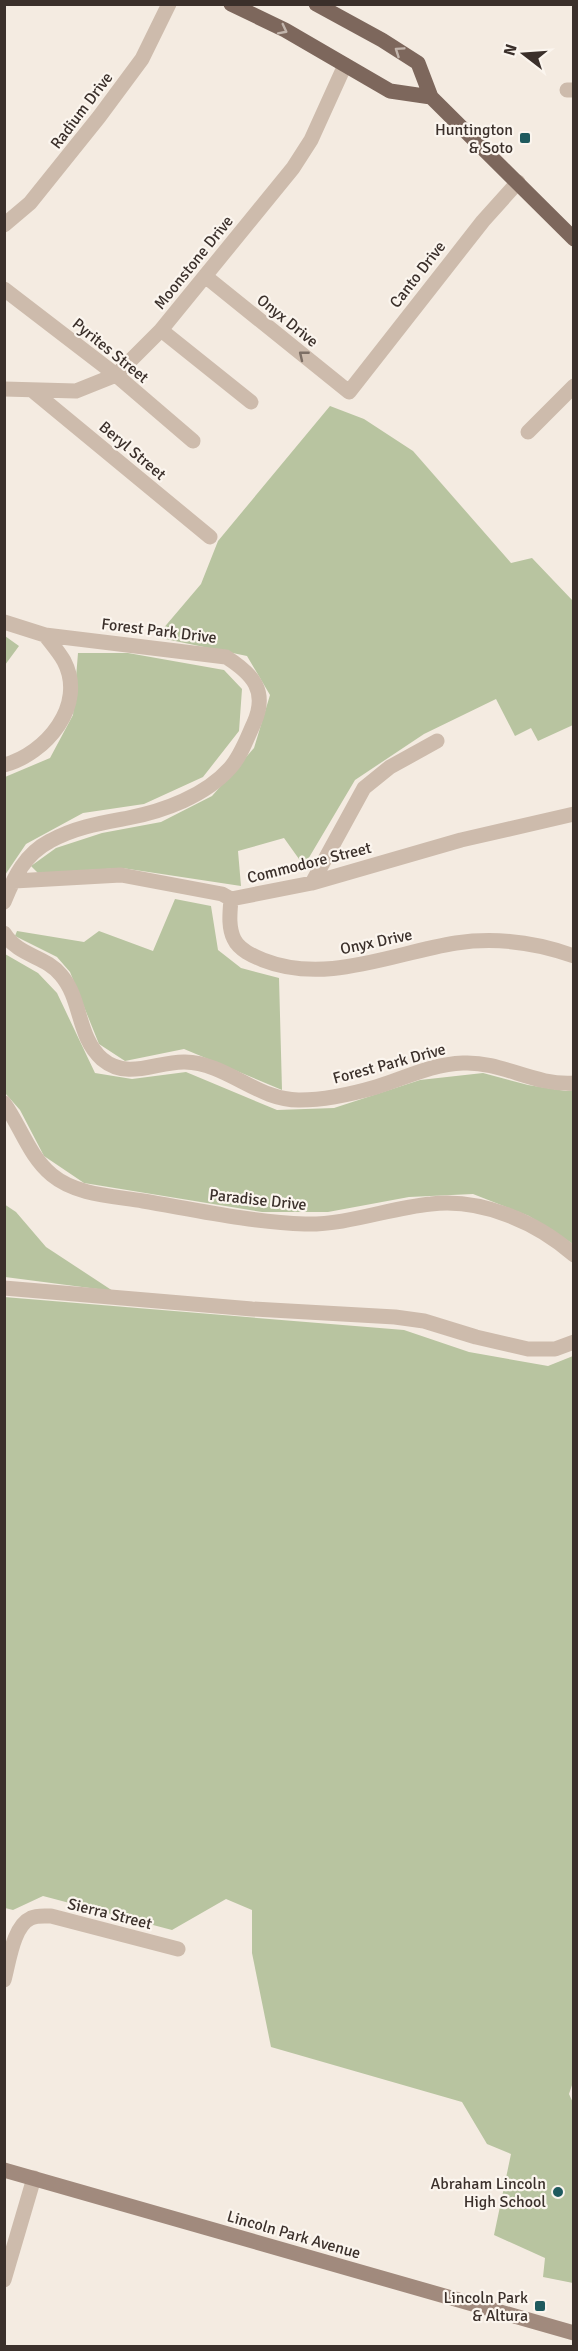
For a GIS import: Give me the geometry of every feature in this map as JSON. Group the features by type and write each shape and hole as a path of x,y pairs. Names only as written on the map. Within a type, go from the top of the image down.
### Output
{"main road":[{"path":"231,4 285,30 390,91 431,97"},
{"path":"316,4 382,40 418,63 431,97 573,239"},
{"path":"551,215 573,230"}],"street":[{"name":"Radium Drive","path":"4,225 30,203 99,117 142,59 169,4"},
{"name":"Moonstone Drive","path":"4,388 76,391 116,375 161,330 292,168 311,140 345,65"},
{"name":"Canto Drive","path":"349,392 456,254 518,182"},
{"name":"Onyx Drive","path":"205,276 349,392"},
{"name":"Pyrites Street","path":"4,289 116,375 193,441"},
{"path":"161,330 251,402"},
{"path":"528,432 573,386"},
{"name":"Beryl Street","path":"33,391 210,537"},
{"name":"Forest Park Drive","path":"4,622 45,635 226,657 242,667 253,680 260,694 259,711 240,754 230,767 193,796 163,809 92,824 49,841 28,856 4,902"},
{"path":"4,765 30,754 47,740 61,723 69,705 70,684 65,662 45,635"},
{"path":"312,883 364,788 390,767 437,741"},
{"name":"Commodore Street","path":"14,880 121,875 222,894 231,898 312,883 461,840 573,814"},
{"name":"Onyx Drive","path":"231,898 230,925 234,942 250,956 302,971 330,969 457,943 486,941 536,944 573,956"},
{"name":"Forest Park Drive","path":"4,933 12,945 54,966 66,980 90,1047 104,1061 122,1069 140,1070 188,1062 281,1100 340,1096 376,1087 435,1066 465,1062 491,1065 543,1082 573,1083"},
{"name":"Paradise Drive","path":"4,1103 38,1162 69,1186 101,1195 254,1220 308,1224 364,1217 431,1204 457,1202 511,1216 537,1229 573,1255"},
{"path":"4,1288 252,1309 395,1317 424,1321 528,1349 555,1349 573,1342"},
{"name":"Sierra Street","path":"4,1980 18,1934 25,1922 33,1917 51,1916 178,1949"},
{"name":"Lincoln Park Avenue","path":"4,2170 573,2333"},
{"path":"4,2280 34,2178"}],"green space":[{"path":"330,406 364,419 413,451 511,563 532,558 573,601 573,725 538,741 531,728 515,736 496,699 424,734 355,780 304,866 284,838 238,851 241,886 122,868 38,873 31,866 56,848 102,833 161,822 212,796 254,748 270,695 247,656 156,637 201,584 218,541"},
{"path":"5,636 19,646 5,665"},
{"path":"78,653 128,653 224,670 242,689 239,731 203,777 144,804 83,813 26,844 5,875 5,777 50,758 73,715"},
{"path":"175,899 211,906 218,950 241,968 279,978 282,1090 184,1049 125,1061 99,1044 70,972 57,957 15,936 17,931 84,942 99,931 153,951"},
{"path":"5,954 38,973 57,993 95,1073 132,1079 186,1072 277,1110 334,1108 420,1080 483,1073 528,1085 573,1090 573,1244 529,1216 473,1194 409,1197 328,1212 262,1212 84,1183 44,1156 20,1110 5,1093"},
{"path":"4,1204 16,1212 46,1247 113,1291 5,1277"},
{"path":"4,1297 404,1330 469,1352 548,1366 573,1356 574,2079 569,2094 574,2105 573,2283 543,2277 545,2258 494,2235 511,2154 487,2144 462,2102 271,2047 252,1953 252,1910 226,1899 172,1930 43,1896 13,1910 5,1908"}],"place":[{"name":"Huntington & Soto","path":"525,138"},
{"name":"Abraham Lincoln High School","path":"558,2192"},
{"name":"Lincoln Park & Altura","path":"540,2306"}]}
